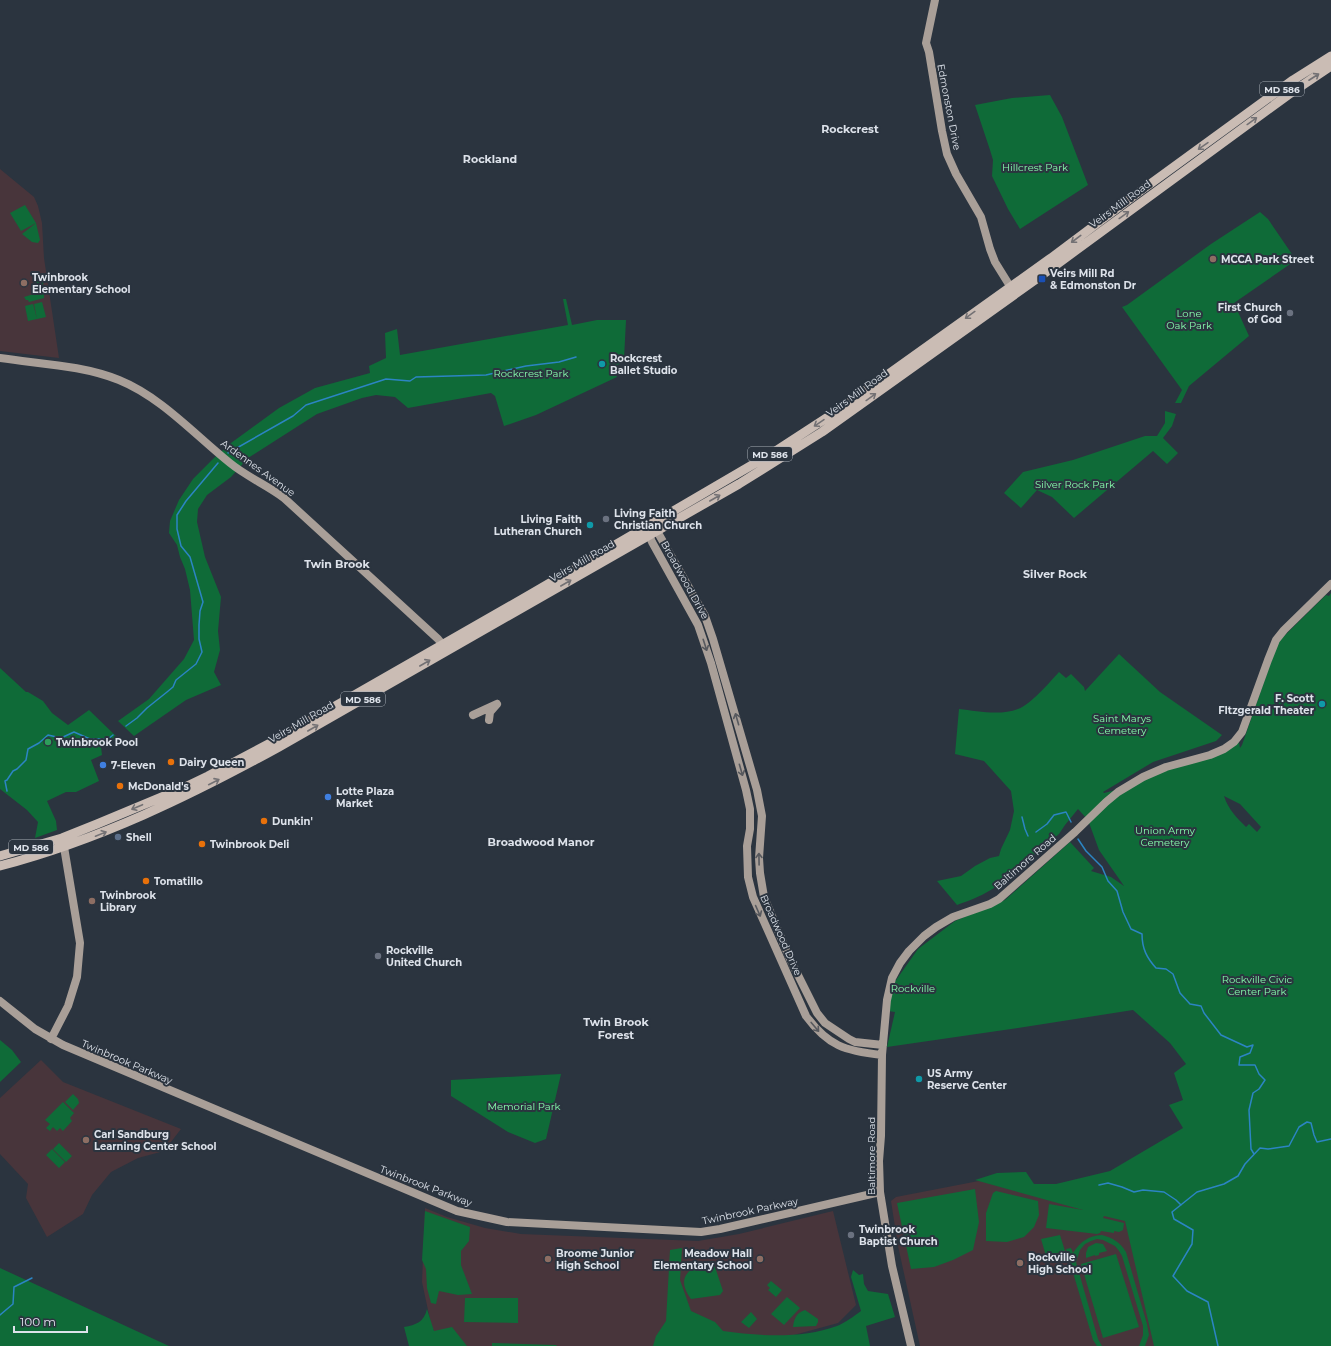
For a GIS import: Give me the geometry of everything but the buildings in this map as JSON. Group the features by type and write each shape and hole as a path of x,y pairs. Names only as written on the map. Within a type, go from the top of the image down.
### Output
{"main road":[{"name":"Veirs Mill Road","path":"1012,290 1046,261 1135,195 1294,80 1331,56"},
{"name":"Veirs Mill Road","path":"0,866 34,857 278,744 445,647 652,531 834,413 1012,290 1056,265 1298,88 1331,66"},
{"name":"Veirs Mill Road","path":"0,856 63,843"}],"street":[{"name":"Edmonston Drive","path":"935,0 930,26 931,49 929,52 947,154 956,174 981,217 995,262 1012,290"},
{"name":"Ardennes Avenue","path":"0,358 86,370 118,379 141,390 232,465 284,498 445,647"},
{"name":"Broadwood Drive","path":"652,531 705,616 713,639 757,790 762,816 759,858 764,897 790,959 817,1013 825,1023 848,1039 856,1042 883,1045"},
{"name":"Broadwood Drive","path":"652,531 698,625 711,663 750,809 750,829 747,846 748,877 756,904 806,1016 821,1035 847,1049 863,1053 882,1055"},
{"name":"Baltimore Road","path":"911,1346 892,1266 880,1192 879,1161 884,1016 892,978 909,951 924,936 953,917 990,904 999,898 1075,832 1118,792 1143,777 1166,767 1210,755 1224,749 1234,742 1242,732 1276,640 1284,630 1331,584"},
{"path":"474,715 497,704 490,712 489,720"},
{"path":"51,1038 68,1006 73,992 77,977 80,943 63,843"},
{"name":"Twinbrook Parkway","path":"0,1001 35,1029 63,1046 457,1211 493,1220 535,1225 701,1232 720,1229 880,1192"}],"shaded area":[{"name":"Twinbrook Elementary School","path":"0,169 34,197 38,206 42,223 44,258 59,358 0,351"},
{"name":"Carl Sandburg Learning Center School","path":"41,1060 63,1082 181,1129 164,1151 138,1158 111,1172 92,1195 83,1214 47,1237 26,1198 28,1184 0,1154 0,1098"},
{"name":"Rockville High School","path":"989,1179 1132,1220 1157,1346 920,1346 898,1246 891,1201 896,1197"},
{"name":"Broome Junior High School","path":"425,1208 447,1217 485,1228 521,1234 698,1241 739,1234 833,1211 856,1305 838,1323 783,1338 678,1346 440,1346 431,1324 422,1282"}],"green space":[{"name":"Hillcrest Park","path":"1050,95 1062,117 1088,185 1020,229 1008,209 992,176 993,160 975,105 1012,98"},
{"path":"25,205 36,223 21,231 10,213"},
{"name":"Lone Oak Park","path":"1260,212 1268,219 1296,260 1234,303 1249,336 1189,386 1181,403 1175,403 1182,390 1122,307 1127,305 1211,244"},
{"path":"36,223 40,240 38,243 32,242 22,234"},
{"path":"43,280 44,298 29,302 26,300 24,297 37,293 34,281"},
{"name":"Rockcrest Park","path":"563,299 566,299 572,325 597,320 626,320 624,359 621,363 613,367 617,377 536,415 504,426 495,396 491,393 408,408 395,397 376,395 362,398 317,414 248,458 231,477 207,495 198,509 197,522 205,557 221,597 218,631 220,650 214,672 221,685 186,700 134,736 118,721 149,699 184,659 194,640 190,590 177,545 169,533 170,521 179,500 193,479 214,458 231,443 279,408 315,388 370,373 369,366 386,358 385,333 397,329 400,355 568,325"},
{"path":"42,302 46,317 37,319 34,304"},
{"path":"33,304 37,319 28,321 25,306"},
{"name":"Silver Rock Park","path":"1165,411 1176,414 1172,426 1163,438 1178,453 1167,464 1153,451 1074,518 1052,497 1037,490 1021,508 1004,493 1023,472 1073,460 1145,436 1157,436 1165,423"},
{"path":"1331,593 1331,1346 1154,1346 1125,1221 1104,1216 1103,1218 1124,1223 1123,1230 1119,1232 1114,1231 1114,1233 1101,1231 1097,1234 1046,1228 1049,1204 1083,1210 975,1180 997,1173 1026,1172 1034,1184 1056,1184 1110,1171 1183,1128 1169,1105 1183,1100 1174,1073 1186,1064 1170,1043 1133,1010 887,1047 895,1012 888,1011 894,983 918,949 955,921 1005,900 1070,842 1094,868 1091,871 1111,877 1124,886 1099,850 1088,820 1078,809 1059,834 997,886 977,897 957,905 937,881 961,876 990,858 999,856 1010,830 1014,811 1011,791 984,761 955,754 959,709 996,713 1018,709 1034,698 1059,672 1066,678 1071,674 1084,687 1085,691 1119,654 1160,692 1222,735 1216,741 1153,762 1103,792 1124,788 1143,777 1210,755 1238,737 1240,748 1278,642 1326,595 1329,596","holes":["1224,796 1240,804 1261,827 1257,832 1249,824 1246,827 1239,820 1230,809"]},
{"name":"Twinbrook Pool","path":"0,668 26,692 43,701 52,713 68,725 89,710 118,738 101,747 102,755 91,760 99,781 76,792 66,792 47,801 56,821 57,830 35,838 38,822 27,810 0,789"},
{"path":"0,1040 12,1050 21,1062 0,1082"},
{"name":"Memorial Park","path":"561,1074 546,1139 535,1143 508,1132 451,1096 451,1080"},
{"path":"73,1094 78,1099 79,1103 73,1110 65,1102"},
{"path":"63,1102 74,1113 70,1118 72,1121 63,1131 60,1128 57,1131 53,1127 50,1131 46,1128 50,1124 45,1120"},
{"path":"59,1143 72,1156 66,1162 53,1149"},
{"path":"52,1149 65,1162 59,1168 46,1155"},
{"path":"975,1189 979,1222 973,1250 934,1267 911,1269 897,1203"},
{"path":"996,1191 1038,1201 1039,1215 1034,1227 1024,1237 1007,1242 986,1241 986,1213 993,1193"},
{"path":"425,1211 470,1227 469,1241 461,1251 461,1265 472,1294 458,1295 439,1291 436,1304 431,1303 427,1288 426,1269 422,1260"},
{"path":"1060,1235 1065,1251 1046,1256 1041,1239"},
{"path":"1102,1235 1116,1241 1126,1252 1147,1324 1149,1335 1145,1346 1139,1346 1143,1335 1143,1326 1122,1256 1115,1246 1103,1240 1097,1239 1085,1244 1080,1250 1076,1262 1098,1339 1102,1346 1097,1346 1093,1340 1066,1249 1071,1248 1073,1253 1085,1240"},
{"path":"1096,1243 1103,1244 1107,1251 1099,1253 1099,1255 1086,1258 1088,1247"},
{"path":"682,1248 680,1280 691,1311 715,1322 723,1331 766,1335 795,1335 824,1330 840,1325 861,1311 851,1277 853,1270 859,1275 863,1274 864,1284 868,1291 888,1294 895,1317 866,1326 870,1346 653,1346 656,1336 666,1321 670,1250"},
{"path":"1116,1254 1139,1327 1103,1338 1081,1264"},
{"path":"713,1261 723,1291 720,1295 691,1299 684,1284 687,1273 698,1266"},
{"path":"0,1268 169,1346 0,1346"},
{"path":"771,1281 782,1290 776,1297 768,1290 770,1288 767,1285"},
{"path":"787,1297 800,1308 784,1325 771,1314"},
{"path":"465,1298 518,1298 518,1323 464,1322"},
{"path":"427,1309 434,1331 452,1327 467,1346 409,1346 404,1327 422,1320"},
{"path":"805,1310 818,1319 816,1326 793,1327 796,1317 799,1313"},
{"path":"751,1312 757,1319 749,1328 741,1322"},
{"path":"492,1343 556,1345 557,1346 492,1346"}],"waterway":[{"path":"228,453 293,416 306,405 386,379 410,381 416,377 486,375 526,366 559,362 576,357"},
{"path":"126,726 173,687 176,680 196,664 202,652 199,639 199,625 200,611 203,602 190,557 181,546 177,529 177,515 186,501 218,463"},
{"path":"7,791 5,781 13,771 26,760 28,749 39,743 48,735 61,738 74,732 90,739 108,739 113,735"},
{"path":"1036,832 1047,824 1054,815 1066,812 1071,822"},
{"path":"1022,817 1028,836"},
{"path":"1078,839 1086,851 1102,867 1108,881 1117,891 1123,912 1131,929 1142,934 1144,949 1156,968 1166,969 1173,974 1180,993 1190,1004 1201,1006 1204,1013 1221,1035 1247,1047 1253,1045 1250,1053 1240,1057 1239,1065 1255,1065 1259,1074 1265,1080 1259,1089 1253,1093 1249,1110 1251,1149 1254,1154"},
{"path":"1218,1346 1208,1302 1187,1291 1173,1276 1192,1244 1193,1230 1174,1219 1172,1212 1197,1192 1224,1184 1238,1176 1245,1164 1260,1148 1268,1149 1289,1146 1299,1127 1307,1122 1311,1123 1317,1142 1331,1139"},
{"path":"1099,1185 1108,1183 1134,1192 1143,1190 1164,1192 1181,1205"},
{"path":"0,1315 13,1304 14,1287 32,1278"}],"place":[{"name":"MCCA Park Street","path":"1213,259"},
{"name":"Veirs Mill Rd & Edmonston Dr","path":"1042,279"},
{"name":"Twinbrook Elementary School","path":"24,283"},
{"name":"First Church of God","path":"1290,313"},
{"name":"Rockcrest Ballet Studio","path":"602,364"},
{"name":"Living Faith Christian Church","path":"606,519"},
{"name":"Living Faith Lutheran Church","path":"590,525"},
{"name":"F. Scott FItzgerald Theater","path":"1322,704"},
{"name":"Twinbrook Pool","path":"48,742"},
{"name":"Dairy Queen","path":"171,762"},
{"name":"7-Eleven","path":"103,765"},
{"name":"McDonald's","path":"120,786"},
{"name":"Lotte Plaza Market","path":"328,797"},
{"name":"Dunkin'","path":"264,821"},
{"name":"Shell","path":"118,837"},
{"name":"Twinbrook Deli","path":"202,844"},
{"name":"Tomatillo","path":"146,881"},
{"name":"Twinbrook Library","path":"92,901"},
{"name":"Rockville United Church","path":"378,956"},
{"name":"US Army Reserve Center","path":"919,1079"},
{"name":"Carl Sandburg Learning Center School","path":"86,1140"},
{"name":"Twinbrook Baptist Church","path":"851,1235"},
{"name":"Broome Junior High School","path":"548,1259"},
{"name":"Meadow Hall Elementary School","path":"760,1259"},
{"name":"Rockville High School","path":"1020,1263"}],"district":[{"name":"Rockcrest","path":"850,129"},
{"name":"Rockland","path":"490,159"},
{"name":"Twin Brook","path":"337,564"},
{"name":"Silver Rock","path":"1055,574"},
{"name":"Broadwood Manor","path":"541,842"},
{"name":"Twin Brook Forest","path":"616,1028"}],"park label":[{"name":"Saint Marys Cemetery","path":"1122,724"},
{"name":"Union Army Cemetery","path":"1165,836"},
{"name":"Rockville Civic Center Park","path":"1257,984"},
{"name":"Rockville","path":"913,988"}]}
